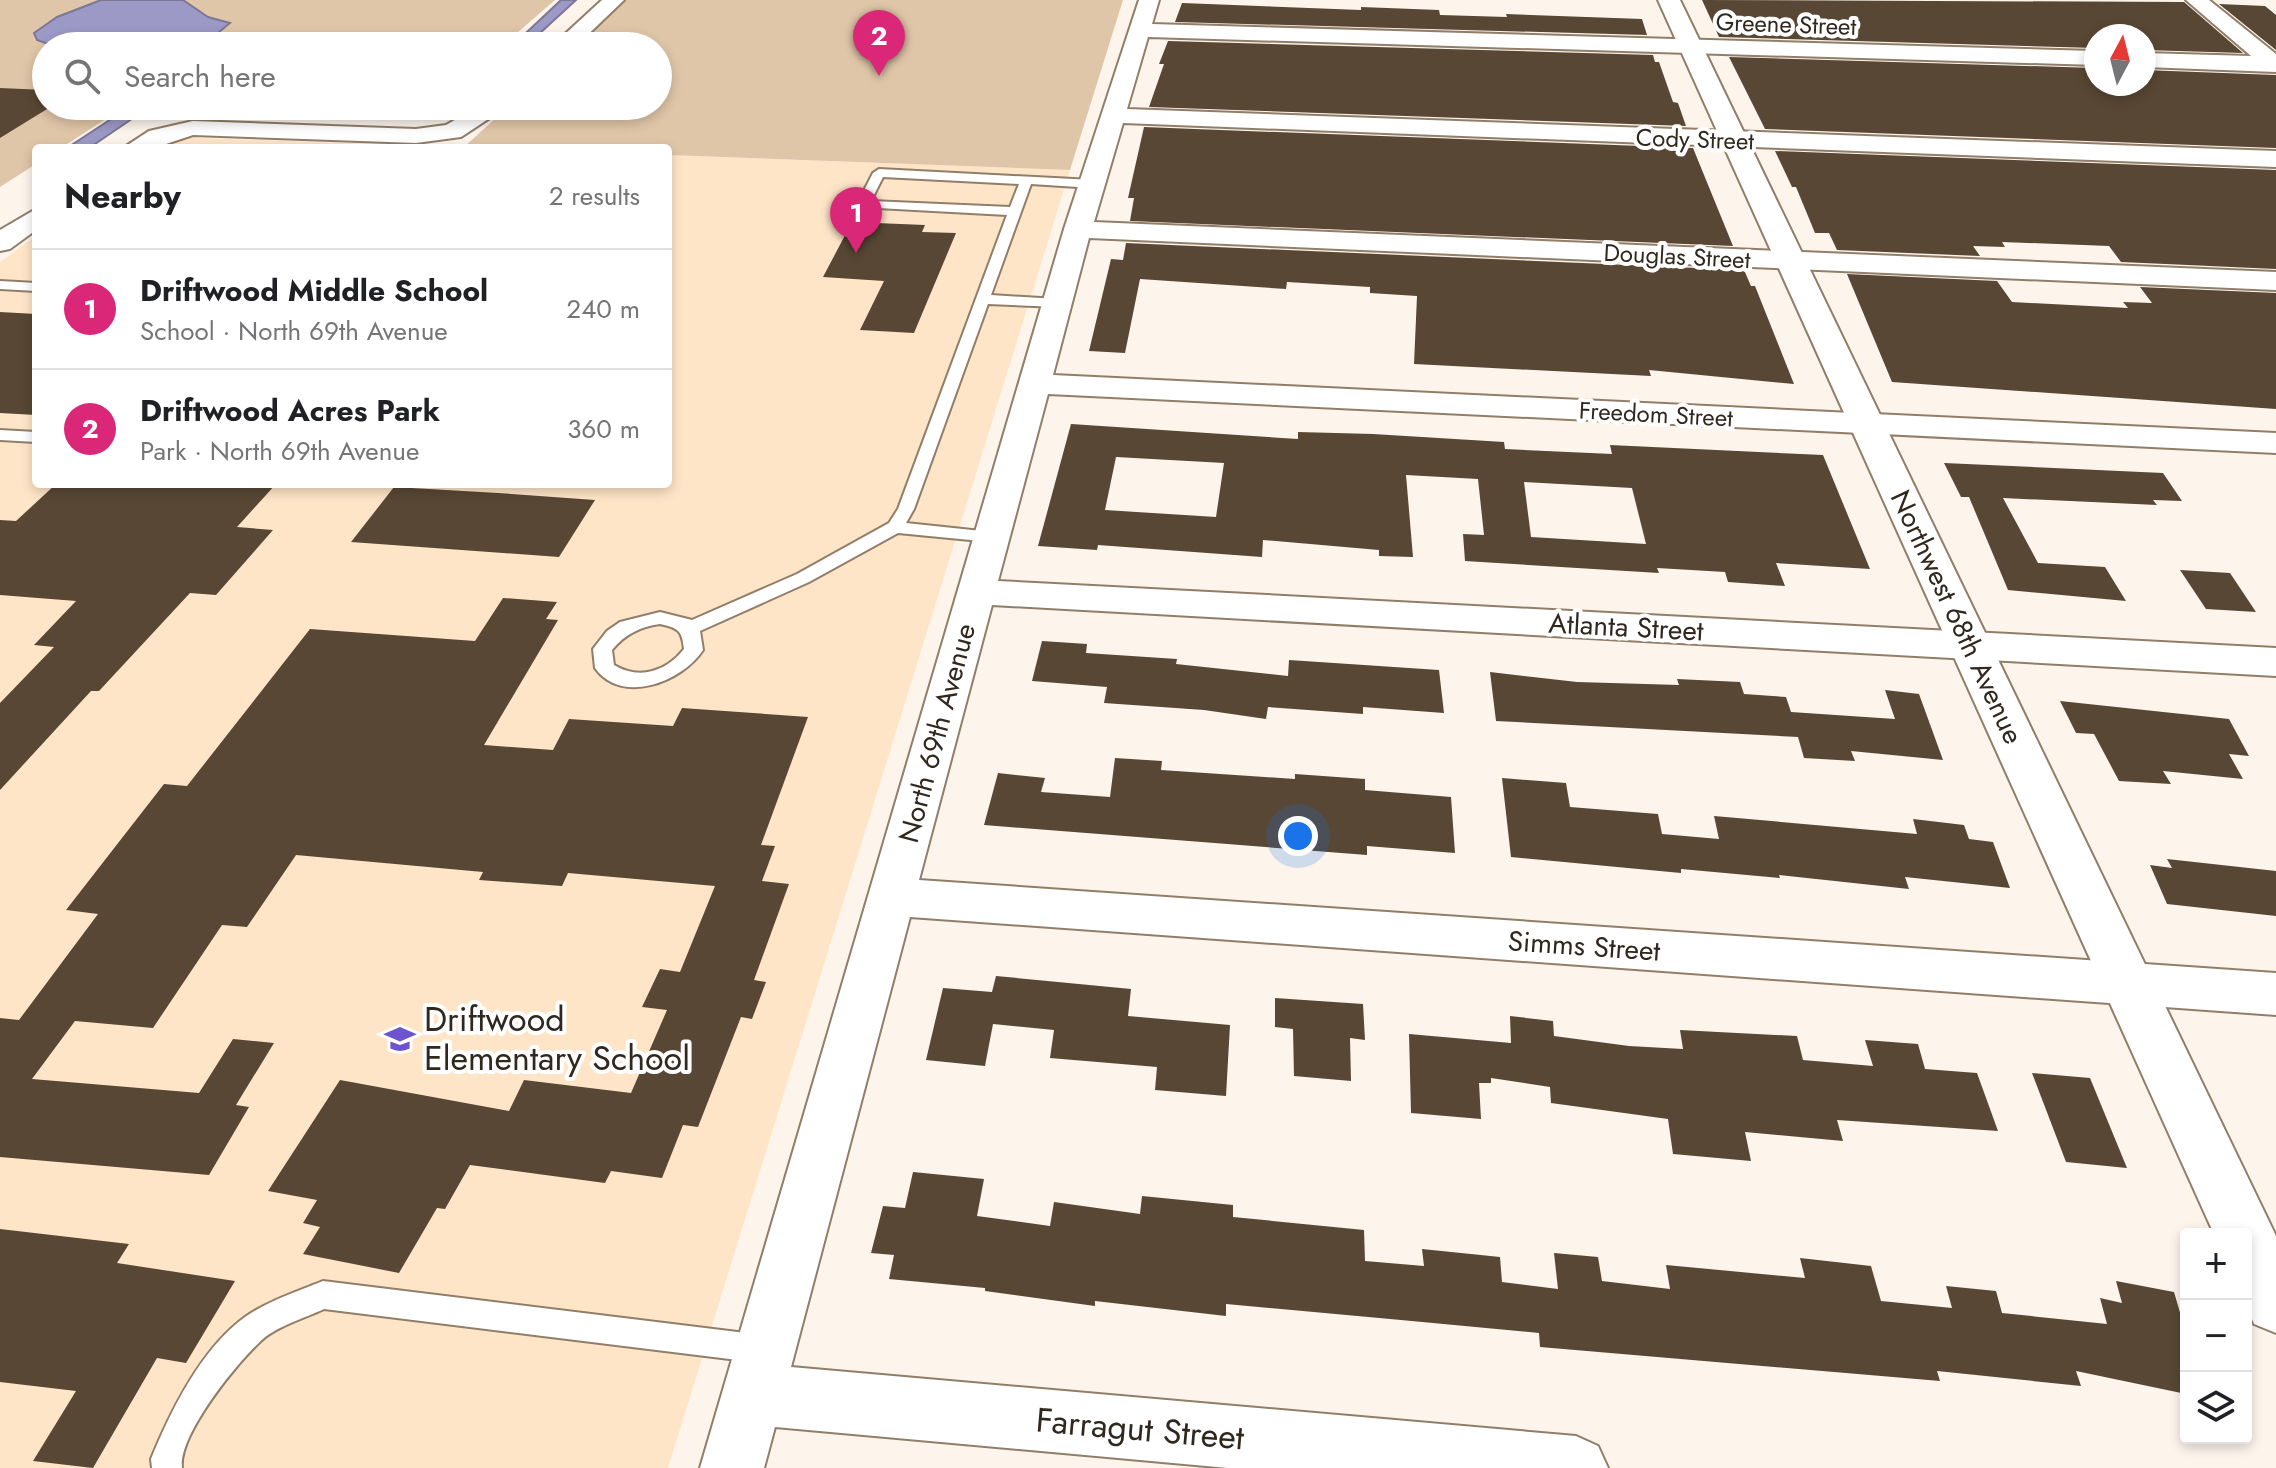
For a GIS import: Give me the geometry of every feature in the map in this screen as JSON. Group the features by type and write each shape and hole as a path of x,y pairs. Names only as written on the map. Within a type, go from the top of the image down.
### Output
{"street":[{"path":"579,32 614,0"},
{"name":"Northwest 68th Avenue","path":"1669,0 1789,261 1870,425 2241,1228"},
{"path":"2196,0 2275,64"},
{"name":"Greene Street","path":"1144,15 1691,47 2084,58"},
{"name":"North 69th Avenue","path":"732,1468 975,592 1078,229 1144,15"},
{"path":"2156,60 2275,64"},
{"name":"Cody Street","path":"1115,116 2276,159"},
{"path":"143,144 158,136 204,128 416,136 452,132 472,120"},
{"path":"0,243 32,220"},
{"name":"Douglas Street","path":"1078,229 2276,281"},
{"name":"Freedom Street","path":"1035,384 2276,443"},
{"name":"Atlanta Street","path":"975,592 2276,662"},
{"name":"Simms Street","path":"892,897 2276,994"},
{"name":"Northwest 68th Avenue","path":"2252,1251 2276,1302"},
{"name":"Farragut Street","path":"759,1372 1576,1468"}],"lane":[{"path":"1013,211 863,204 879,173 1093,184"},
{"path":"690,628 696,640 694,650 679,668 667,674 638,680 624,679 605,668 602,649 618,631 631,624 660,618 690,628 803,578 895,527 906,509 1026,181"},
{"path":"0,285 32,287"},
{"path":"982,299 1057,303"},
{"path":"0,435 32,437"},
{"path":"895,527 991,537"},
{"path":"167,1468 166,1459 184,1418 213,1371 255,1327 323,1295 759,1372"}],"shaded area":[{"path":"0,0 555,0 518,32 32,32 32,120 104,120 67,144 32,144 32,167 0,187"},
{"path":"101,0 183,0 208,17 230,23 219,32 35,32 57,17"},
{"path":"561,0 576,0 541,32 527,32"},
{"path":"624,0 1123,0 1070,170 672,155 672,144 467,144 494,120 672,120 672,32 589,32"},
{"path":"110,120 130,120 95,144 73,144"},
{"path":"175,137 368,144 165,144"},
{"name":"Driftwood Elementary School","path":"672,155 1070,170 668,1468 0,1468 0,262 32,239 32,488 672,488"}],"building":[{"path":"1702,0 2184,2 2243,53 2156,50 2156,24 2084,24 2084,48 1719,37"},
{"path":"1182,3 1439,10 1440,15 1642,19 1647,35 1175,22"},
{"path":"2219,4 2265,6 2276,15 2276,50"},
{"path":"1168,41 1653,55 1655,62 1659,62 1673,102 1678,103 1686,126 1149,107 1164,64 1159,64"},
{"path":"1729,57 2084,68 2084,96 2156,96 2156,70 2276,75 2276,148 1765,129"},
{"path":"0,88 32,89 32,118 0,138"},
{"path":"1144,127 1693,148 1733,246 1130,221 1134,198 1128,198"},
{"path":"1775,151 2276,170 2276,269 2121,262 2109,246 2002,242 2005,247 1973,246 1980,256 1837,250 1829,233 1815,233 1796,187 1792,187"},
{"path":"852,222 925,225 922,232 956,233 914,333 860,330 884,281 823,277"},
{"path":"1126,243 1744,270 1751,286 1755,286 1794,384 1649,370 1651,376 1414,364 1417,296 1370,293 1370,287 1287,282 1286,289 1140,279 1125,353 1089,351 1111,259 1123,260"},
{"path":"1847,274 1997,281 2012,302 2128,308 2123,302 2152,303 2140,287 2276,293 2276,409 1892,382"},
{"path":"0,312 32,314 32,415 0,413"},
{"path":"1071,424 1298,439 1298,432 1373,434 1504,442 1505,449 1612,454 1610,445 1823,455 1870,569 1776,563 1785,586 1728,582 1725,572 1657,568 1659,573 1465,561 1463,534 1484,535 1478,479 1406,475 1413,557 1379,556 1379,550 1263,540 1262,557 1098,545 1097,550 1038,546","holes":["1116,457 1224,463 1216,517 1105,510","1524,482 1632,488 1646,544 1531,537"]},
{"path":"1944,463 2163,473 2182,501 2153,500 2157,505 2003,498 2038,563 2105,567 2126,601 2008,590 1969,497 1961,497"},
{"path":"52,488 272,488 237,527 273,530 216,595 190,593 99,691 91,691 0,790 0,703 54,647 34,645 76,601 0,595 0,520 16,521"},
{"path":"393,488 595,500 559,557 351,542"},
{"path":"2180,570 2230,573 2256,612 2206,609"},
{"path":"503,598 557,602 546,619 558,620 484,745 553,750 569,719 673,726 682,708 808,717 761,845 775,846 762,881 789,884 754,980 766,982 752,1019 741,1017 698,1127 683,1125 662,1178 611,1171 605,1183 470,1165 445,1209 437,1208 399,1273 303,1254 320,1227 303,1223 317,1200 268,1191 340,1080 509,1111 524,1080 631,1093 667,1010 642,1007 660,969 680,972 715,886 568,873 562,886 479,880 483,872 296,855 247,927 222,925 153,1028 75,1021 32,1079 199,1093 233,1039 274,1043 236,1105 249,1107 209,1175 0,1157 0,1018 19,1020 98,914 66,910 164,784 187,786 310,629 475,641"},
{"path":"1042,641 1087,644 1086,653 1177,659 1176,664 1288,676 1289,660 1439,670 1444,713 1363,707 1363,714 1268,707 1266,719 1204,710 1104,703 1107,687 1032,681"},
{"path":"1490,672 1577,682 1679,685 1677,679 1740,682 1744,694 1786,697 1791,712 1895,719 1885,690 1919,694 1943,760 1851,751 1855,761 1804,758 1798,737 1496,721"},
{"path":"2060,701 2229,719 2249,756 2229,754 2243,779 2163,771 2171,784 2119,781 2094,734 2076,733"},
{"path":"1115,758 1162,761 1161,770 1295,779 1295,774 1365,779 1365,790 1451,797 1455,853 1367,846 1367,855 984,825 998,773 1045,778 1041,792 1110,797"},
{"path":"1502,778 1566,783 1570,807 1658,814 1662,834 1719,839 1714,816 1917,834 1913,819 1964,825 1969,839 1993,842 2010,888 1905,877 1909,889 1779,875 1780,878 1681,869 1681,873 1511,857"},
{"path":"2167,859 2276,871 2276,916 2167,904 2150,865 2172,868"},
{"path":"996,976 1131,989 1128,1016 1230,1025 1226,1096 1155,1090 1157,1067 1050,1058 1054,1030 993,1024 985,1066 926,1060 943,988 992,992"},
{"path":"1275,998 1363,1004 1365,1040 1350,1038 1351,1081 1294,1076 1293,1029 1275,1027"},
{"path":"1510,1016 1553,1021 1554,1036 1629,1046 1683,1049 1680,1030 1797,1036 1803,1060 1873,1066 1865,1040 1918,1044 1925,1069 1977,1073 1998,1131 1837,1120 1843,1141 1745,1132 1751,1161 1673,1154 1668,1119 1551,1103 1550,1087 1491,1078 1491,1083 1479,1083 1481,1119 1411,1113 1409,1034 1511,1043"},
{"path":"2032,1073 2090,1078 2127,1168 2066,1162"},
{"path":"913,1172 984,1179 977,1216 1050,1226 1054,1202 1140,1214 1142,1196 1233,1205 1233,1217 1364,1230 1365,1261 1424,1266 1422,1249 1500,1257 1502,1282 1558,1289 1554,1253 1598,1257 1602,1281 1670,1289 1666,1265 1805,1278 1800,1258 1871,1266 1881,1301 1952,1308 1946,1286 1996,1291 2002,1313 2107,1324 2100,1298 2122,1303 2116,1281 2174,1292 2180,1312 2180,1393 2076,1371 2081,1386 1937,1371 1940,1381 1540,1347 1539,1333 1226,1304 1226,1316 1095,1301 1095,1306 985,1291 985,1288 889,1279 894,1255 871,1253 883,1206 905,1208"},
{"path":"0,1229 129,1244 117,1263 235,1281 186,1363 157,1358 93,1468 33,1461 76,1391 0,1382"}],"place":[{"name":"Driftwood Acres Park","path":"879,76"},
{"name":"Driftwood Middle School","path":"856,253"},
{"name":"Driftwood Elementary School","path":"400,1039"}]}
